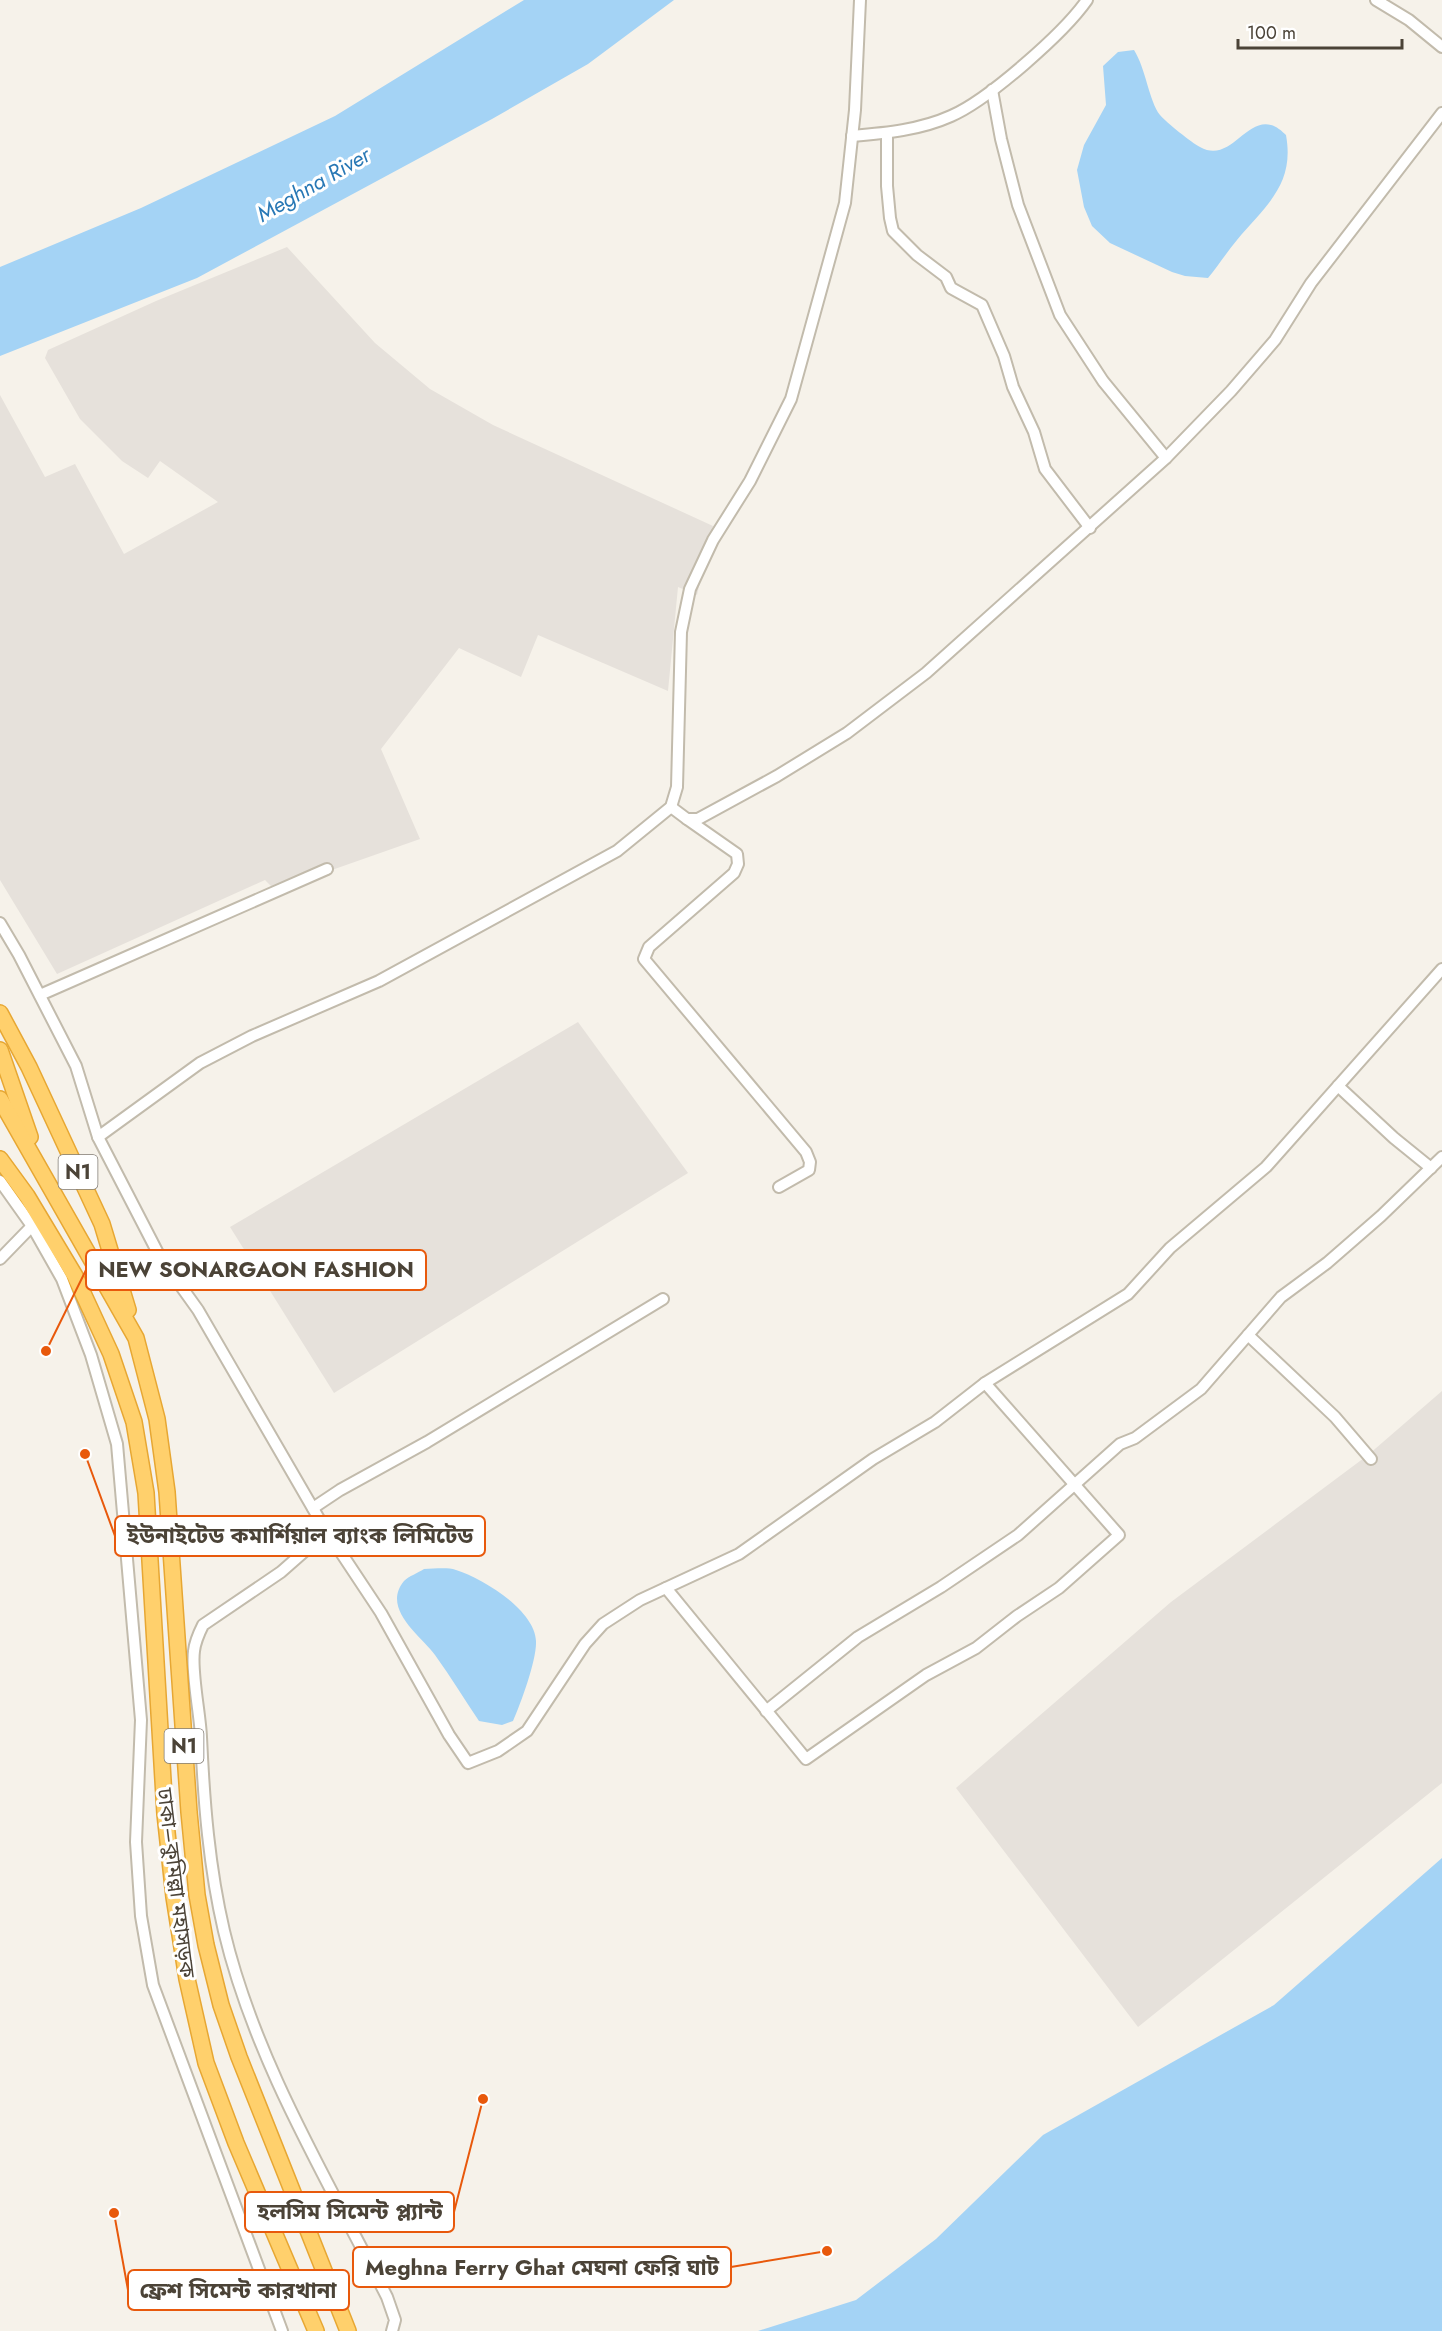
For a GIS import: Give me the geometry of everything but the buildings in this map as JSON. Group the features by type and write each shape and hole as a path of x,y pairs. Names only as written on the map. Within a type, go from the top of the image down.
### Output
{"highway":[{"name":"ঢাকা–কুমিল্লা মহাসড়ক","path":"0,1013 29,1067 102,1224 136,1338 157,1419 167,1492 189,1812 197,1895 206,1945 221,2005 238,2057 347,2329"},
{"name":"ঢাকা–কুমিল্লা মহাসড়ক","path":"0,1050 40,1168"},
{"name":"ঢাকা–কুমিল্লা মহাসড়ক","path":"0,1068 40,1168"},
{"name":"ঢাকা–কুমিল্লা মহাসড়ক","path":"0,1087 40,1168"},
{"name":"ঢাকা–কুমিল্লা মহাসড়ক","path":"0,1099 136,1338"},
{"name":"ঢাকা–কুমিল্লা মহাসড়ক","path":"0,1110 40,1168"},
{"name":"ঢাকা–কুমিল্লা মহাসড়ক","path":"0,1117 40,1168"},
{"name":"ঢাকা–কুমিল্লা মহাসড়ক","path":"0,1159 27,1196 75,1276 111,1354 134,1422 146,1493 165,1814 174,1897 187,1979 206,2063 236,2143 316,2331"}],"street":[{"path":"98,1137 200,1063 252,1036 379,981 494,919 616,851 653,824 671,807 677,787 681,632 685,609 690,589 713,540 750,481 791,399 845,202 852,136 860,0"},
{"path":"852,136 887,133 926,125 953,116 992,90 1042,49 1087,0"},
{"path":"1376,0 1409,20 1442,47"},
{"path":"992,90 998,114 1000,139 1018,205 1060,315 1103,381 1166,458"},
{"path":"687,819 698,819 707,815 847,733 926,673 1166,458 1232,391 1275,340 1311,284 1442,113"},
{"path":"887,133 887,186 893,231 917,255 946,277 951,288 982,306 1004,356 1013,387 1034,432 1045,469 1090,528"},
{"path":"671,807 737,854 738,864 734,873 649,947 644,959 806,1152 810,1162 809,1170 779,1186"},
{"path":"40,995 327,869"},
{"path":"0,923 76,1066 98,1137 160,1257 198,1310 322,1524 381,1613 449,1736 468,1764 498,1751 526,1731 585,1644 603,1624 640,1600 739,1554 873,1459 935,1422 985,1383 1128,1294 1170,1248 1266,1167 1442,969"},
{"path":"1338,1086 1394,1138 1431,1168"},
{"path":"766,1711 858,1637 941,1587 1018,1535 1120,1444 1135,1438 1201,1389 1281,1296 1327,1263 1381,1216 1442,1157"},
{"path":"0,1181 32,1226 62,1279 104,1394 117,1444 141,1720 136,1842 140,1905 153,1985 282,2331"},
{"path":"0,1259 32,1226"},
{"path":"313,1508 663,1299"},
{"path":"1248,1335 1335,1417 1371,1460"},
{"path":"666,1588 806,1759 927,1675 976,1648 1017,1616 1059,1588 1119,1535 985,1383"},
{"path":"322,1524 306,1550 281,1572 203,1625 197,1639 194,1653 205,1821 225,1932 246,2002 267,2058 291,2111 387,2297 395,2320 392,2331"}],"shaded area":[{"path":"287,247 375,343 430,389 493,425 713,526 697,595 678,587 668,691 538,635 521,677 459,648 381,749 420,839 275,890 265,880 57,974 0,880 0,395 45,477 75,464 124,554 218,502 160,461 148,478 122,461 80,419 45,358 48,350 156,301"},
{"path":"578,1022 688,1173 334,1393 230,1227"},
{"path":"1442,1391 1442,1783 1138,2027 956,1788 1171,1602 1368,1455"}],"water":[{"name":"Meghna River","path":"524,0 674,0 588,64 492,119 197,278 0,356 0,267 141,208 335,116"},
{"path":"1134,50 1160,115 1200,147 1211,151 1220,150 1253,128 1262,125 1273,126 1286,135 1288,152 1286,168 1276,193 1208,278 1185,276 1172,272 1110,243 1092,226 1084,207 1077,170 1084,145 1106,105 1103,66 1118,52"},
{"path":"424,1569 449,1569 467,1574 505,1597 527,1618 533,1629 536,1649 528,1681 513,1721 502,1725 479,1721 435,1655 413,1631 400,1612 397,1602 398,1591 406,1579"},
{"path":"1442,1858 1442,2331 758,2331 856,2300 936,2239 1043,2135 1274,2005"}],"place":[{"name":"NEW SONARGAON FASHION","path":"46,1351"},
{"name":"ইউনাইটেড কমার্শিয়াল ব্যাংক লিমিটেড","path":"85,1454"},
{"name":"হলসিম সিমেন্ট প্ল্যান্ট","path":"483,2099"},
{"name":"ফ্রেশ সিমেন্ট কারখানা","path":"114,2213"},
{"name":"Meghna Ferry Ghat মেঘনা ফেরি ঘাট","path":"827,2251"}]}
